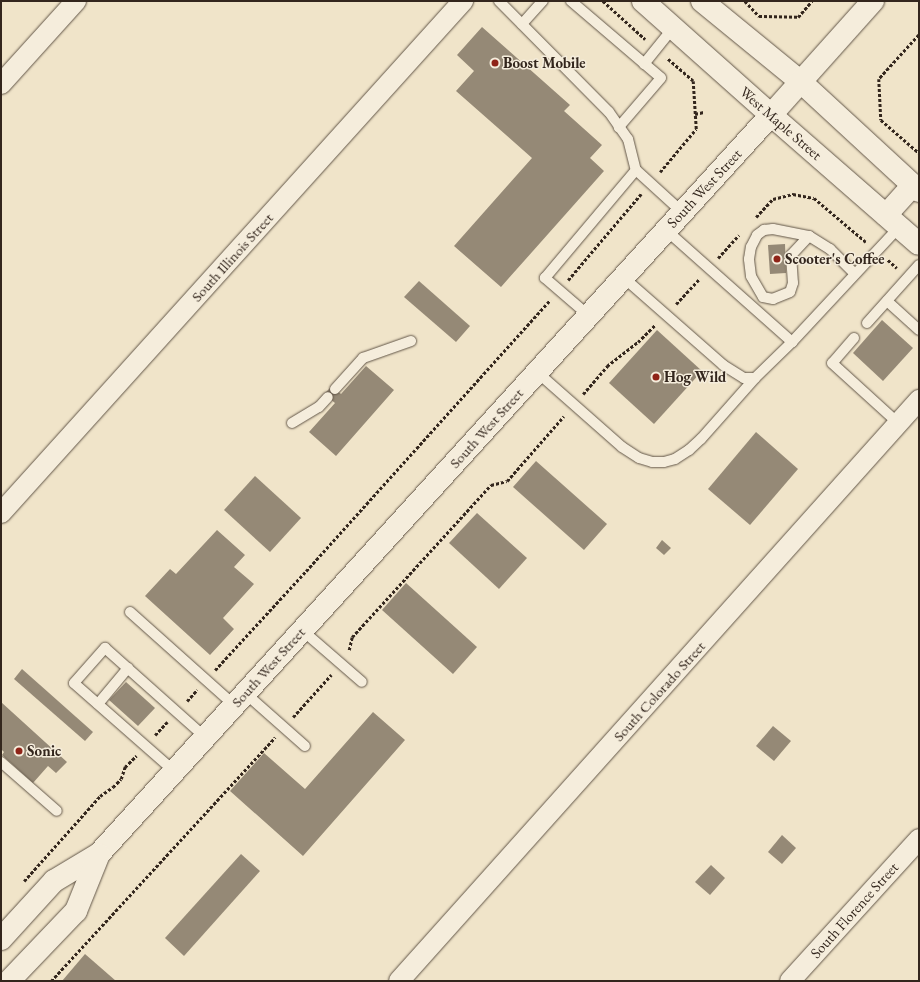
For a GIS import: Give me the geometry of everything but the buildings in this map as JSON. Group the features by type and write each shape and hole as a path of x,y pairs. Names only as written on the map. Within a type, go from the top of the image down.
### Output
{"main road":[{"name":"West Maple Street","path":"643,1 919,244"},
{"path":"702,1 801,82 916,188 893,221"},
{"name":"South West Street","path":"1,939 54,881 99,854 873,1"},
{"name":"South West Street","path":"8,981 76,911 99,854"},
{"path":"1,976 8,981"}],"street":[{"path":"1,84 76,1"},
{"name":"South Illinois Street","path":"1,513 463,1"},
{"name":"South Colorado Street","path":"399,981 919,400"},
{"name":"South Florence Street","path":"790,981 919,839"}],"lane":[{"path":"499,1 609,112 628,139 636,170 682,212"},
{"path":"522,24 543,1"},
{"path":"571,1 660,78 619,127"},
{"path":"644,64 673,28"},
{"path":"588,315 545,278 636,170"},
{"path":"537,372 622,447 639,458 652,462 664,462 675,459 701,439 755,378 792,342 877,251 893,221"},
{"path":"809,236 791,255 793,283 790,292 773,299 763,297 751,276 749,259 751,247 758,235 764,230 773,229 809,236 830,250 855,274"},
{"path":"666,230 792,342"},
{"path":"867,323 919,265"},
{"path":"623,277 735,374 744,378 755,378"},
{"path":"887,301 919,330"},
{"path":"854,338 832,363 898,423"},
{"path":"335,389 362,358 411,341"},
{"path":"292,423 319,407 328,397"},
{"path":"130,612 206,680 240,699 284,727 306,746"},
{"path":"302,630 362,682"},
{"path":"174,771 74,683 105,648 205,737"},
{"path":"98,704 128,668"},
{"path":"1,762 57,811"}],"path":[{"path":"21,886 27,876 100,796 113,787 121,778 125,767 311,566 559,290 696,129 693,81 603,1"},
{"path":"745,1 759,16 798,17 812,1"},
{"path":"919,35 879,79 881,120 919,153"},
{"path":"695,114 704,112"},
{"path":"751,222 773,199 793,194 814,198 908,277"},
{"path":"52,981 348,657 352,637 491,485 507,481 607,366 638,342 741,233"}],"place":[{"name":"Boost Mobile","path":"495,63"},
{"name":"Scooter's Coffee","path":"777,259"},
{"name":"Hog Wild","path":"656,377"},
{"name":"Sonic","path":"19,751"}]}
